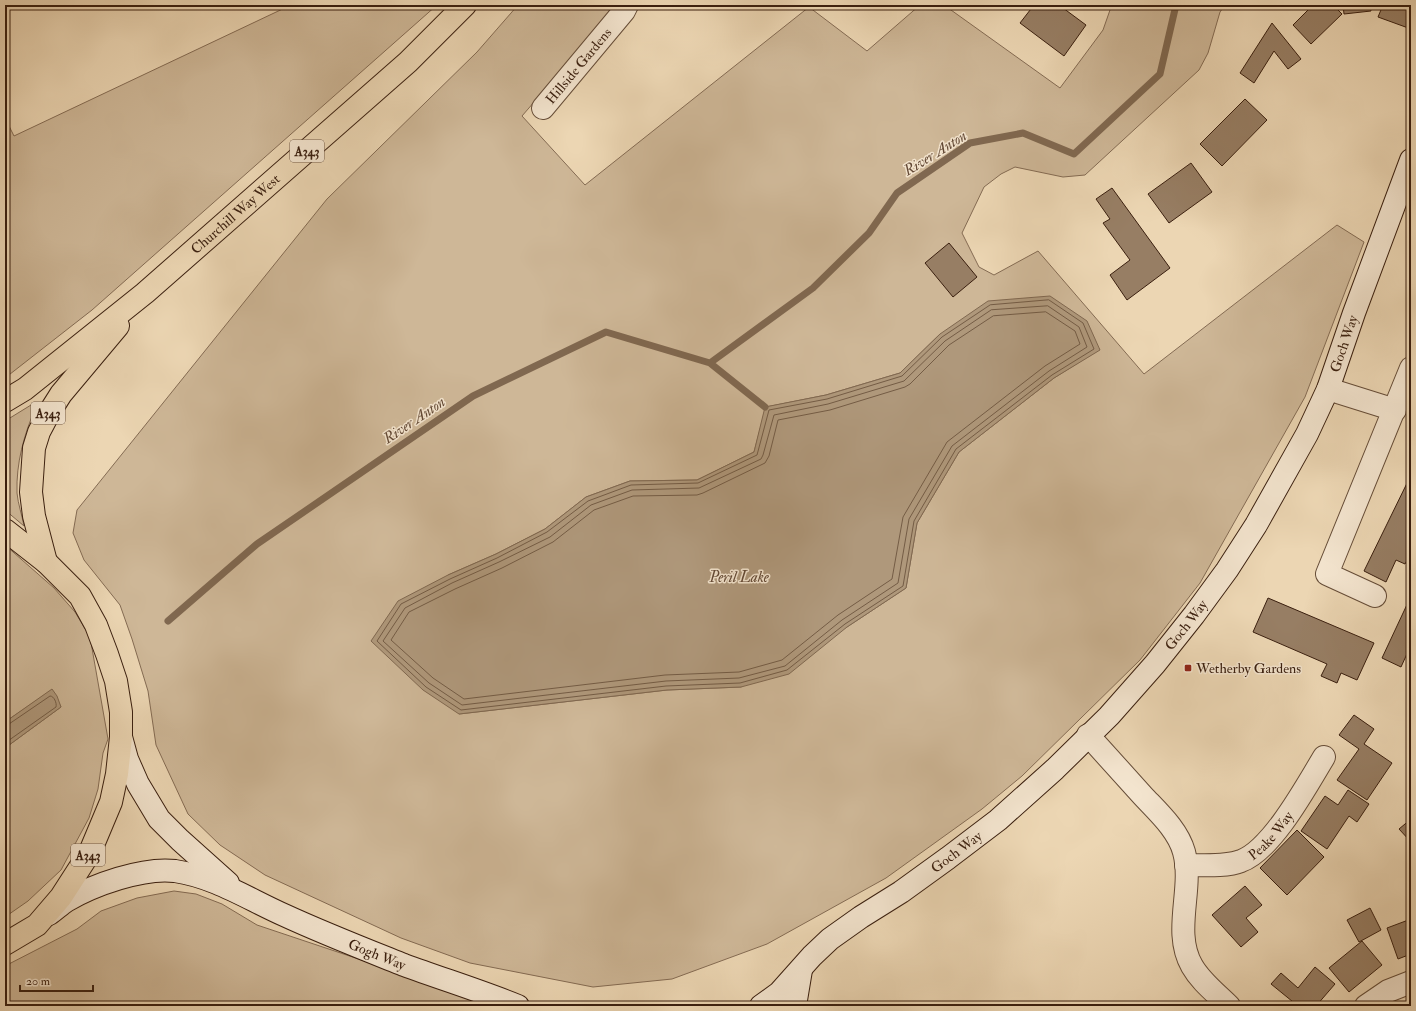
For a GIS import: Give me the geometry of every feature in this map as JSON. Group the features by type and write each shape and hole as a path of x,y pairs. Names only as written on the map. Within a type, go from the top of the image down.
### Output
{"main road":[{"name":"Churchill Way West","path":"5,401 25,389 145,293 408,62 465,5"},
{"name":"Churchill Way West","path":"46,562 34,516 31,492 34,448 39,432 49,412 61,394 145,293"},
{"name":"A343","path":"5,530 46,562 80,596 96,624 116,681 122,712 117,774 111,802 93,846 76,876 61,897 36,925 5,944"}],"street":[{"name":"Hillside Gardens","path":"544,108 624,11 627,5"},
{"name":"Goch Way","path":"761,1006 779,993 812,956 830,939 861,917 901,892 998,820 1109,716 1155,664 1194,615 1228,570 1256,525 1307,434 1328,389 1411,160"},
{"path":"1375,596 1327,574 1411,368"},
{"path":"1328,389 1395,410"},
{"path":"1088,735 1156,810 1177,836 1184,852 1186,865 1187,879 1184,941 1187,955 1191,965 1200,978 1228,1006"},
{"name":"Gogh Way","path":"121,737 127,759 138,784 159,819 180,840 240,893"},
{"name":"Peake Way","path":"1186,865 1217,865 1241,861 1259,850 1282,824 1324,757"},
{"name":"Gogh Way","path":"36,925 66,901 100,886 127,876 152,871 175,871 201,877 240,893 284,915 404,964 518,1006"},
{"name":"Goch Way","path":"795,1006 801,970"},
{"path":"1366,1006 1388,991 1411,982"}],"shaded area":[{"path":"291,5 437,5 92,310 5,378 5,118 14,136"},
{"path":"518,5 612,5 605,20 522,116 585,185 809,7 867,51 920,5 944,5 1060,88 1103,30 1110,10 1107,5 1225,5 1220,12 1208,53 1199,70 1085,175 1063,177 1015,167 1001,174 984,187 962,233 979,267 994,275 1038,251 1144,374 1337,225 1364,242 1305,397 1200,583 1140,660 1022,776 982,809 886,878 767,944 672,979 593,987 470,963 401,938 265,875 220,845 188,814 156,745 148,691 120,605 84,560 73,533 77,510 327,199 477,52","holes":["940,334 1100,349 1054,378 959,452 917,523 906,588 847,627 741,687 667,690 459,714 448,575 496,554 545,529 586,497 630,481 697,480 754,452 766,407 826,395 900,373"]},
{"path":"31,405 35,409 27,429 19,460 17,482 17,493 24,526 5,510 5,421"},
{"path":"5,545 54,588 75,612 90,637 108,739 103,753 98,789 89,818 61,870 28,901 5,917 5,748 61,707 52,690 5,722"},
{"path":"174,891 196,894 222,904 257,925 475,998 473,1006 216,1006 208,1004 204,1006 5,1006 5,966 77,929 101,911 137,898"}],"water":[{"name":"Peril Lake","path":"1050,296 1087,321 1100,350 1054,378 959,452 917,523 906,588 847,627 789,674 741,687 667,690 459,714 423,690 371,641 398,601 448,575 496,554 545,529 586,497 630,481 697,480 754,452 765,407 826,395 900,373 940,334 988,301"},
{"path":"52,689 57,696 61,707 5,748 5,722"}],"building":[{"path":"1034,5 1059,5 1086,25 1064,56 1020,23"},
{"path":"1313,5 1333,5 1342,14 1311,44 1293,25"},
{"path":"1343,5 1370,5 1371,11 1344,14"},
{"path":"1383,5 1411,5 1411,29 1378,17"},
{"path":"1272,23 1301,59 1288,69 1274,51 1254,83 1240,73"},
{"path":"1245,99 1267,120 1222,166 1200,144"},
{"path":"1191,163 1212,192 1169,223 1148,194"},
{"path":"1112,188 1170,268 1127,300 1110,275 1130,260 1103,223 1110,219 1096,199"},
{"path":"949,243 977,277 953,297 925,263"},
{"path":"1411,475 1411,553 1405,564 1396,560 1386,582 1364,571"},
{"path":"1411,596 1411,645 1401,667 1382,658"},
{"path":"1268,598 1374,643 1357,680 1341,673 1337,683 1321,676 1327,664 1253,632"},
{"path":"1354,715 1374,729 1364,744 1392,763 1367,800 1337,780 1359,749 1339,735"},
{"path":"1348,790 1369,804 1357,822 1349,816 1327,849 1301,831 1325,796 1338,805"},
{"path":"1411,819 1411,842 1399,829"},
{"path":"1297,830 1324,857 1287,895 1260,868"},
{"path":"1245,886 1262,905 1246,918 1258,932 1241,947 1212,915"},
{"path":"1370,908 1381,930 1359,942 1347,920"},
{"path":"1411,919 1411,954 1398,959 1387,928"},
{"path":"1362,941 1382,965 1349,992 1329,968"},
{"path":"1315,967 1335,984 1316,1006 1298,1006 1271,984 1281,973 1298,988"}],"waterway":[{"name":"River Anton","path":"710,363 813,288 869,233 897,193 970,143 1023,133 1074,154 1160,74 1176,5"},
{"name":"River Anton","path":"168,621 257,544 473,396 606,332 710,363 765,407"}],"place":[{"name":"Wetherby Gardens","path":"1188,668"}]}
